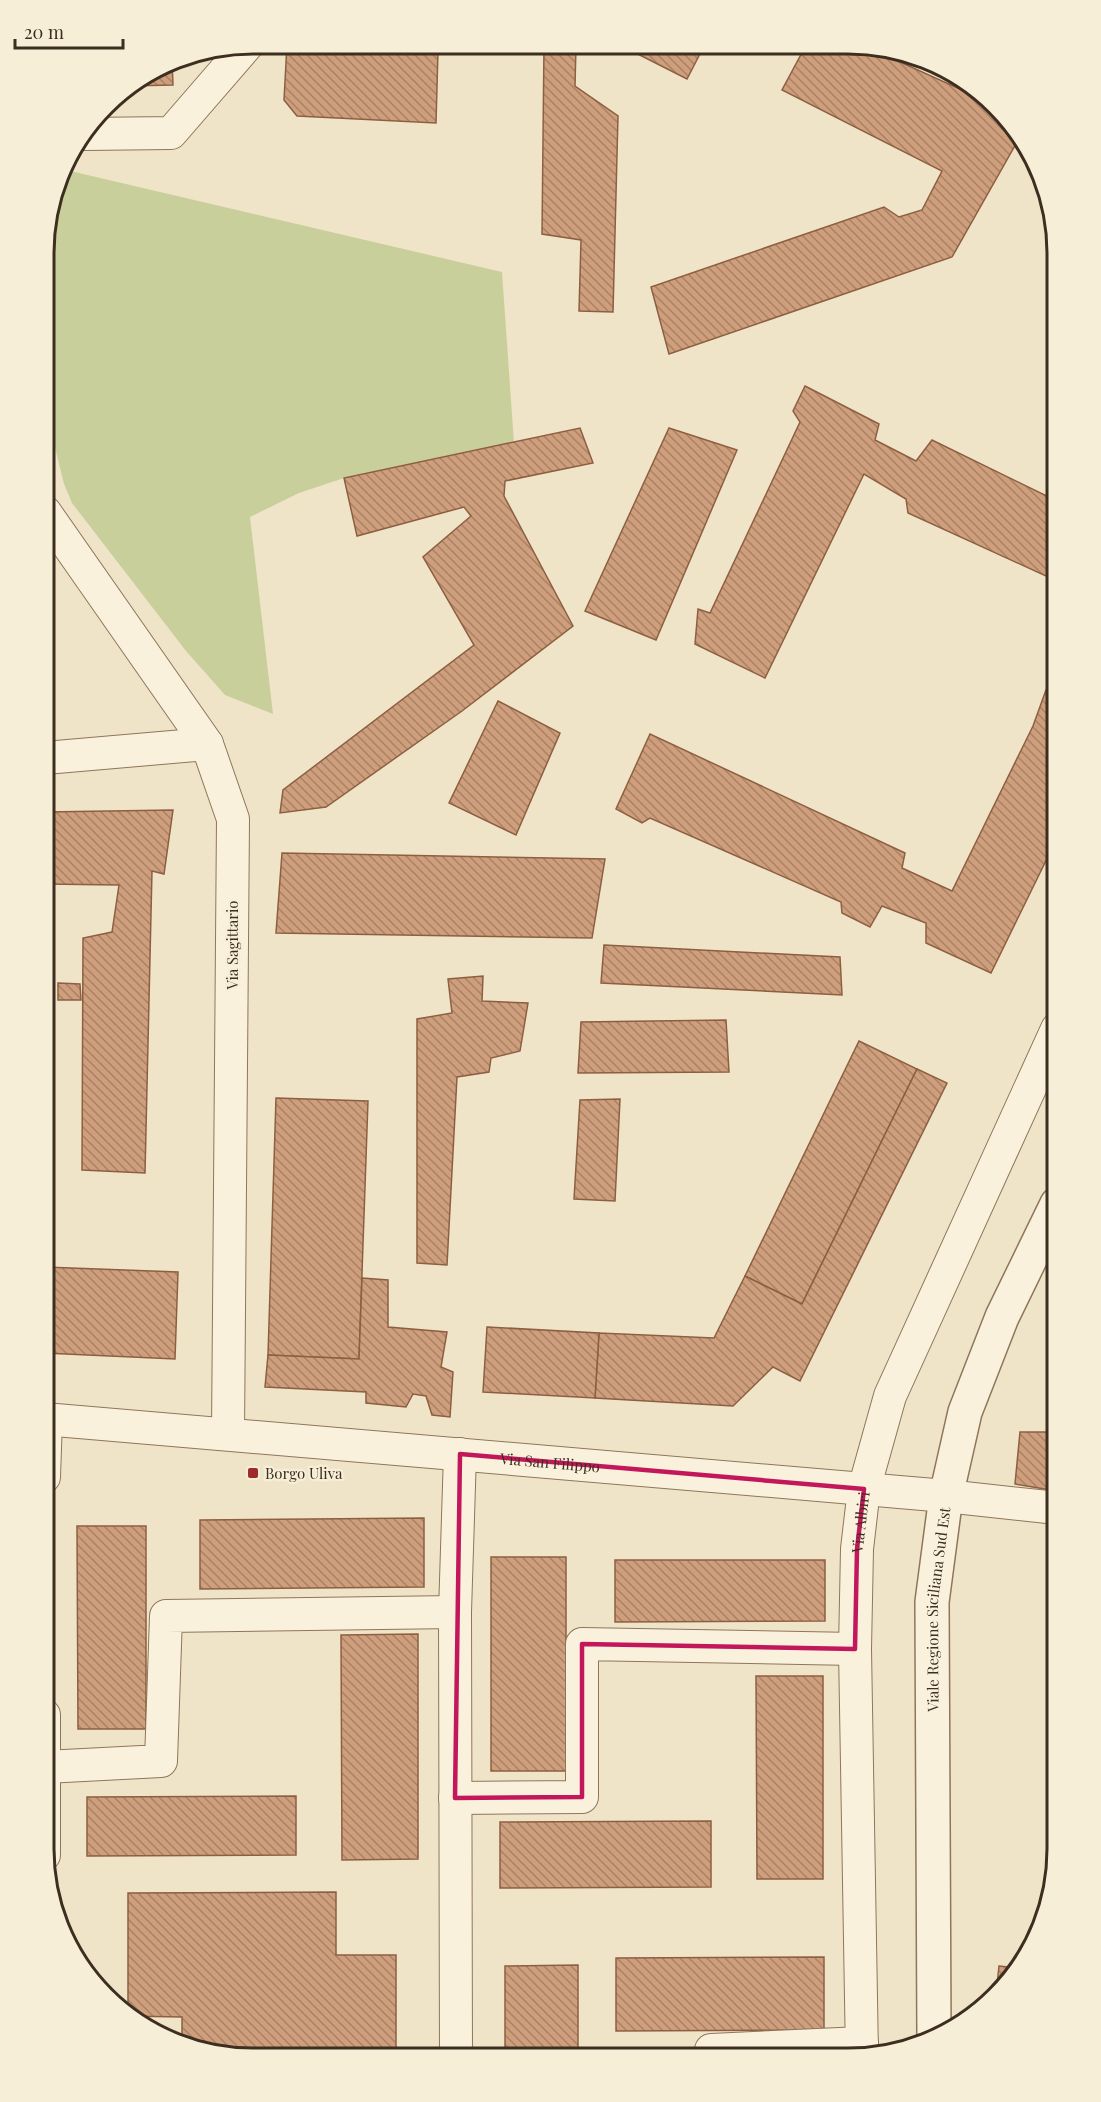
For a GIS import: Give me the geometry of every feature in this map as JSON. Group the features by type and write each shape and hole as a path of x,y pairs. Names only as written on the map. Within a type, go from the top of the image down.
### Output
{"street":[{"path":"94,134 171,133 239,55"},
{"name":"Via Sagittario","path":"54,525 207,744 233,819 228,1434"},
{"path":"54,757 207,744"},
{"name":"Via Albiri","path":"862,2047 855,1649 857,1549 864,1489 890,1396 1047,1051"},
{"name":"Viale Regione Siciliana Sud Est","path":"934,2029 933,1602 946,1496 969,1401 1002,1317 1047,1225"},
{"name":"Via San Filippo","path":"54,1420 946,1496 1047,1507"},
{"path":"456,2048 456,1612 460,1454"},
{"path":"54,1767 161,1761 166,1616 456,1612"},
{"path":"456,1798 582,1797 582,1644 855,1649"}],"highlighted area":[{"path":"460,1454 864,1489 857,1549 855,1649 582,1644 582,1797 455,1798"}],"green space":[{"path":"72,171 502,272 514,443 344,478 299,493 250,517 273,714 225,695 186,651 72,503 64,484 54,443 54,253 58,214"}],"building":[{"path":"286,54 438,54 436,123 297,116 284,100"},
{"path":"544,54 576,54 575,86 618,116 613,312 579,311 581,240 542,234"},
{"path":"638,54 700,54 687,79"},
{"path":"801,54 861,54 887,58 963,91 998,122 1016,145 952,257 669,354 651,287 884,207 899,217 922,210 942,171 782,90"},
{"path":"172,71 173,85 144,86"},
{"path":"805,386 879,424 875,440 916,461 932,440 1047,496 1047,576 908,513 906,499 864,474 765,678 695,644 698,609 710,613 800,422 793,411"},
{"path":"580,428 593,463 505,481 504,496 573,626 462,711 326,807 280,813 283,790 474,645 423,557 471,516 464,507 357,536 344,478"},
{"path":"669,428 737,450 656,640 585,611"},
{"path":"1047,690 1047,858 991,973 926,943 926,923 882,906 870,927 842,913 841,902 650,818 642,823 616,809 650,734 905,853 902,868 952,891 1033,726"},
{"path":"498,701 560,733 516,835 449,803"},
{"path":"173,810 164,874 152,871 145,1173 82,1170 83,938 112,932 119,885 54,884 54,812"},
{"path":"282,853 605,859 592,938 276,933"},
{"path":"604,945 840,957 842,995 601,983"},
{"path":"483,976 482,1001 528,1003 520,1051 491,1058 489,1072 457,1077 447,1265 417,1263 417,1019 452,1013 448,979"},
{"path":"58,983 80,984 81,1000 58,1000"},
{"path":"726,1020 729,1072 578,1073 581,1022"},
{"path":"859,1041 917,1069 802,1304 745,1276"},
{"path":"917,1069 947,1083 800,1381 773,1367 733,1406 595,1398 599,1333 714,1338 745,1276 802,1304"},
{"path":"276,1098 368,1101 359,1359 268,1355"},
{"path":"620,1099 615,1201 574,1199 580,1100"},
{"path":"54,1267 178,1272 175,1359 54,1353"},
{"path":"362,1278 388,1280 388,1327 447,1332 441,1367 453,1372 450,1417 432,1415 426,1396 413,1394 406,1407 366,1403 366,1392 265,1387 268,1355 359,1359"},
{"path":"487,1327 599,1333 595,1398 483,1392"},
{"path":"1020,1432 1047,1432 1047,1489 1015,1484"},
{"path":"424,1518 424,1587 200,1589 200,1520"},
{"path":"77,1526 146,1526 146,1729 78,1729"},
{"path":"491,1557 566,1557 566,1771 491,1771"},
{"path":"615,1560 825,1560 825,1621 615,1622"},
{"path":"418,1634 418,1859 342,1860 341,1635"},
{"path":"756,1676 823,1676 823,1879 757,1879"},
{"path":"296,1796 296,1855 87,1856 87,1797"},
{"path":"711,1821 711,1887 500,1888 500,1822"},
{"path":"336,1892 336,1955 396,1955 396,2048 227,2046 182,2035 182,2017 146,2016 128,2004 128,1893"},
{"path":"824,1957 824,2030 616,2031 616,1958"},
{"path":"578,1965 578,2048 505,2048 505,1966"},
{"path":"999,1966 1008,1967 1006,1970 998,1980"}],"place":[{"name":"Borgo Uliva","path":"253,1473"}]}
